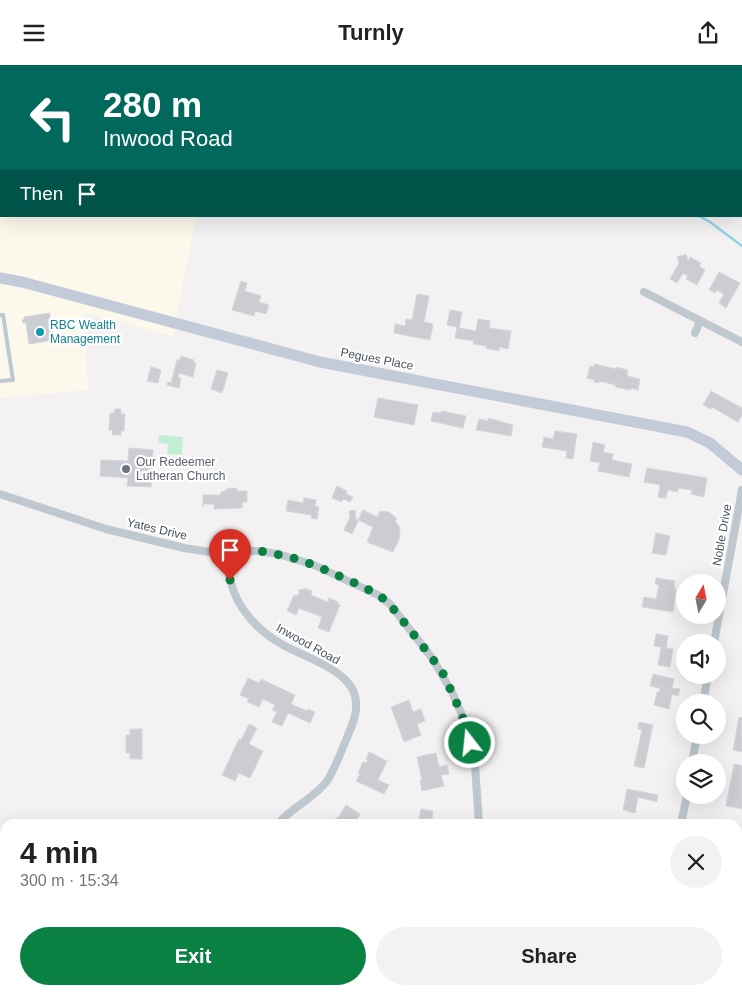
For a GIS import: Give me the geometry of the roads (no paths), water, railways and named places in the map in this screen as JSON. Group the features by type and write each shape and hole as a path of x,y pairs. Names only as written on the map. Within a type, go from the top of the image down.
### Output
{"street":[{"name":"Pegues Place","path":"0,278 22,282 311,360 687,432 710,443 742,470"},
{"path":"644,291 742,342"},
{"path":"695,333 700,321"},
{"name":"Noble Drive","path":"716,634 742,490"},
{"name":"Yates Drive","path":"0,494 106,529 198,551 260,551 296,559 364,587 378,595 390,604 432,658 452,692 462,715 472,753 479,819"},
{"name":"Inwood Road","path":"226,552 230,580 239,602 249,617 282,644 342,676 356,697 356,711 353,723 327,781 317,792 284,819"},
{"path":"683,819 685,804"}],"lane":[{"path":"0,315 3,315 13,380 0,381"}],"waterway":[{"path":"701,217 742,246"}],"place":[{"name":"RBC Wealth Management","path":"40,332"},
{"name":"Our Redeemer Lutheran Church","path":"126,469"}]}
